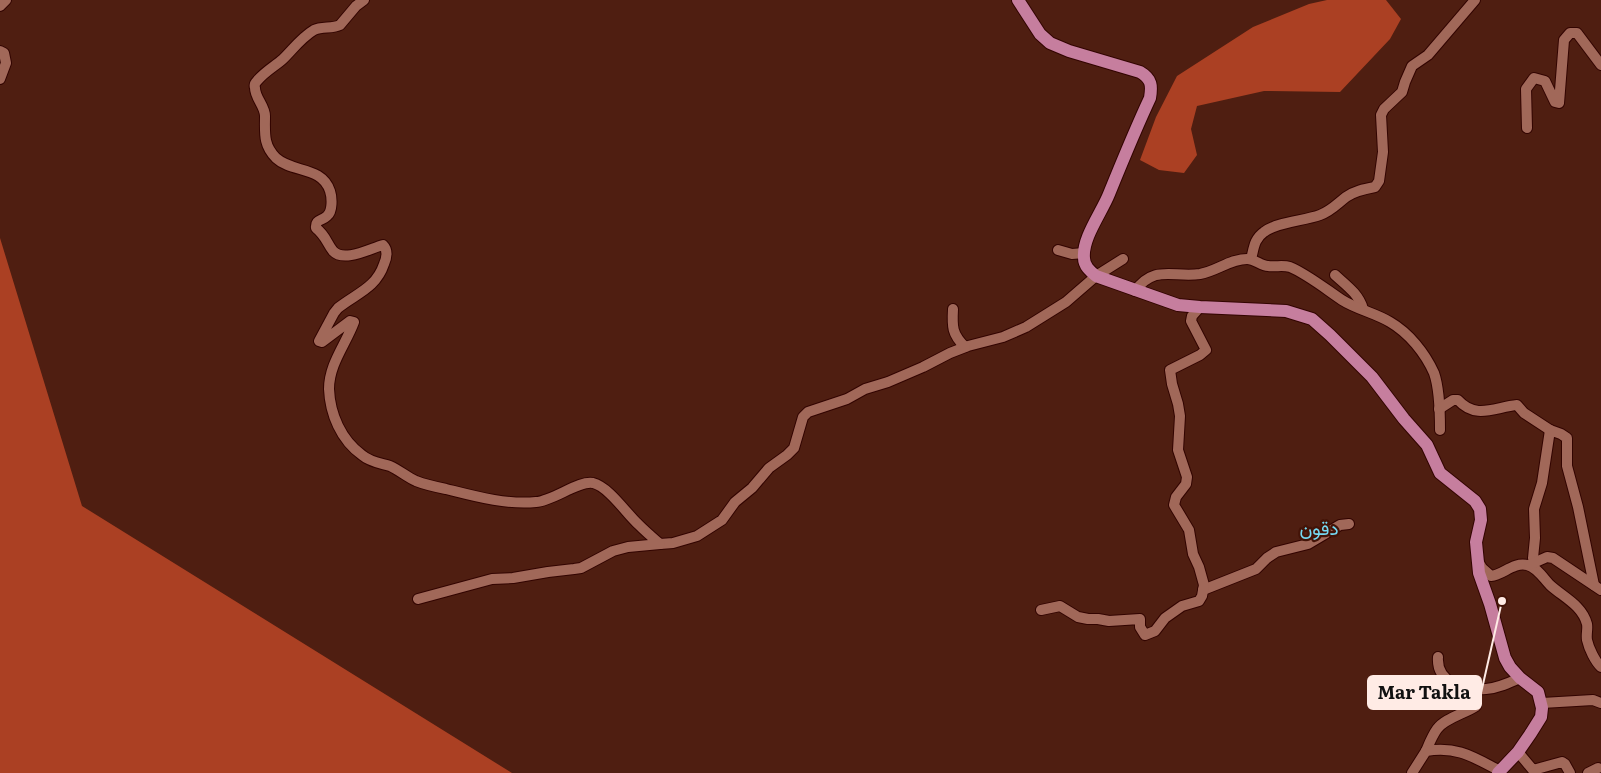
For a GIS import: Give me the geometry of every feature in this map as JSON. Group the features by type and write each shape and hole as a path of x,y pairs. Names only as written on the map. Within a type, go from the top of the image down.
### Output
{"main road":[{"path":"1018,0 1040,34 1050,43 1069,51 1140,72 1147,76 1152,87 1150,98 1088,238 1084,253 1086,267 1096,276 1178,305 1286,311 1312,319 1372,377 1427,446 1440,472 1476,501 1480,509 1481,520 1476,542 1479,573 1505,658 1520,678 1538,692 1542,704 1541,717 1518,752 1499,772"}],"street":[{"path":"0,6 6,0"},
{"path":"364,0 356,6 340,25 318,29 306,35 284,58 256,81 254,88 264,112 266,145 283,163 316,174 328,187 331,198 330,213 328,216 318,220 316,228 324,235 334,252 348,255 383,244 386,249 383,268 374,284 338,308 319,341 322,342 350,321 354,322 344,340 330,376 331,403 340,430 358,452 368,459 389,466 421,483 469,495 502,500 536,502 547,500 582,484 592,483 615,499 639,526 660,544"},
{"path":"1251,259 1256,240 1264,231 1273,226 1322,214 1333,209 1356,191 1375,186 1379,181 1384,152 1381,115 1384,109 1402,92 1412,66 1428,56 1433,47 1475,0"},
{"path":"1527,128 1526,89 1534,78 1545,81 1555,102 1559,103 1564,40 1570,33 1577,33 1601,65"},
{"path":"0,51 4,53 6,63 0,79"},
{"path":"1058,250 1072,254 1084,253"},
{"path":"418,599 492,579 513,578 581,568 613,551 628,547 673,543 697,536 722,520 735,502 794,448 803,417 808,412 847,399 965,347 1003,337 1026,327 1066,302 1096,276 1123,259"},
{"path":"1135,290 1141,282 1160,273 1199,274 1210,272 1240,260 1251,259 1267,266 1290,267 1344,301 1391,322 1404,332 1425,357 1434,374 1440,430"},
{"path":"1335,275 1361,302 1362,309"},
{"path":"1041,610 1060,606 1078,617 1088,620 1140,619 1140,627 1145,635 1155,631 1165,618 1182,606 1198,601 1202,596 1204,585 1189,530 1174,505 1176,497 1186,484 1187,477 1178,450 1180,416 1170,370 1206,350 1191,321 1192,316 1200,307"},
{"path":"953,309 952,325 957,339 965,347"},
{"path":"1439,409 1452,400 1458,400 1464,407 1476,411 1517,405 1524,413 1550,430 1567,438 1567,466 1597,588"},
{"path":"1550,430 1542,483 1534,509 1535,538 1532,564 1536,571 1552,587 1576,606 1587,623 1587,640 1597,663 1601,667"},
{"path":"1203,590 1256,570 1267,558 1276,552 1308,544 1340,525 1349,524"},
{"path":"1477,558 1482,568 1491,576 1496,576 1512,567 1532,564 1547,557 1553,558 1597,588"},
{"path":"1438,656 1437,665 1442,675 1456,686 1486,689 1520,678"},
{"path":"1542,704 1593,700 1601,703"},
{"path":"1412,773 1438,727 1452,717 1458,716 1476,706"},
{"path":"1426,751 1453,750 1465,753 1499,772"},
{"path":"1518,752 1533,770 1562,762 1570,773"},
{"path":"1588,773 1598,768"}],"shaded area":[{"path":"1327,0 1386,0 1401,19 1390,39 1340,92 1264,91 1197,106 1191,129 1197,155 1184,173 1159,170 1140,160 1156,117 1177,76 1253,27 1309,4"},
{"path":"0,238 82,506 512,773 0,773"}],"place":[{"name":"Mar Takla","path":"1502,601"}],"district":[{"name":"دقون","path":"1319,527"}]}
